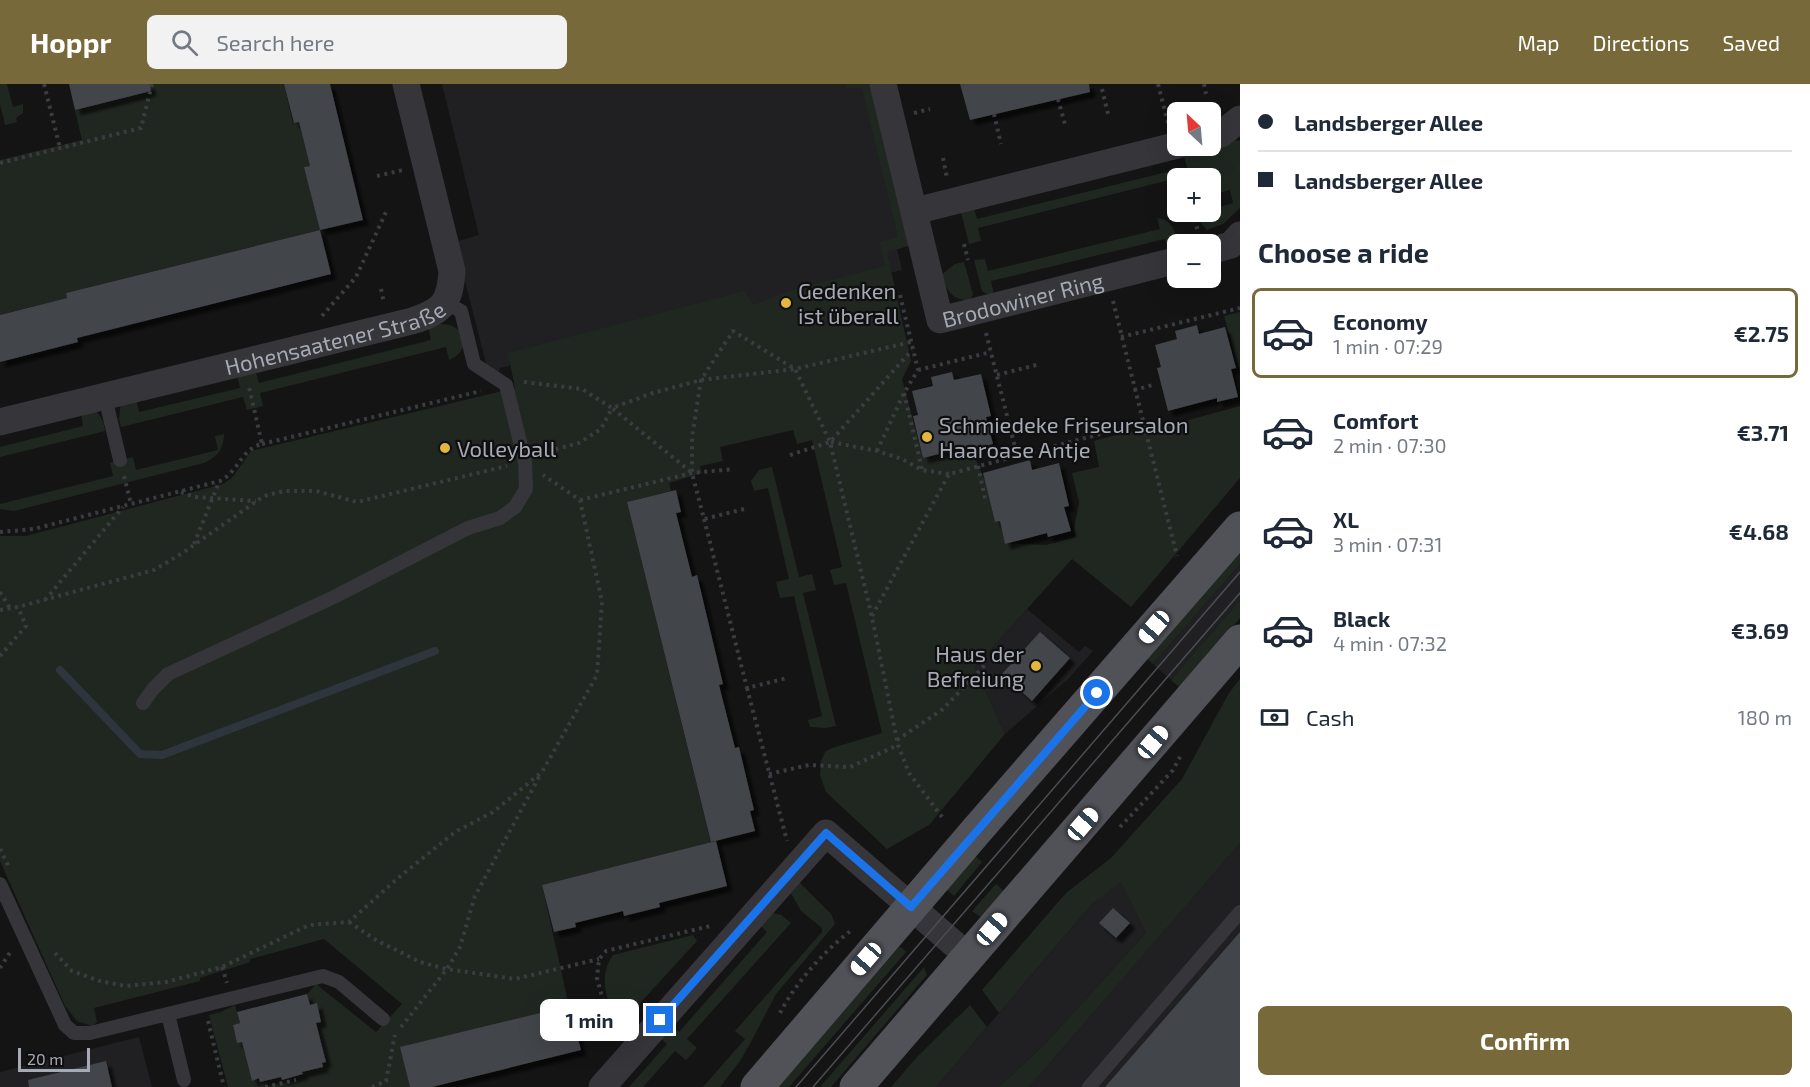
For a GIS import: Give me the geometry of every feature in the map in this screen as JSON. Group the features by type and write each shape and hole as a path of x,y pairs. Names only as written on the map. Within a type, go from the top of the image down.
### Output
{"main road":[{"path":"757,1087 1240,528"},
{"path":"856,1087 1240,641"}],"street":[{"name":"Hohensaatener Straße","path":"0,422 412,321 429,315 446,303 451,289 452,271 406,84"},
{"name":"Brodowiner Ring","path":"883,84 940,320 1167,263"},
{"path":"1221,134 1240,119"},
{"path":"915,212 1167,148"},
{"path":"1221,247 1231,244 1240,235"},
{"path":"602,1087 826,833 968,956"}],"lane":[{"path":"143,703 153,688 168,674 334,597 468,528 500,518 515,507 525,489 524,460 506,385 474,364 461,311 446,303"},
{"path":"105,397 120,460"},
{"path":"0,884 65,1025 74,1033 90,1033 323,976 339,982 383,1019"},
{"path":"1089,1087 1240,912"},
{"path":"168,1014 184,1080"}],"path":[{"path":"44,84 60,148"},
{"path":"0,164 141,128 152,84"},
{"path":"1158,84 1163,104"},
{"path":"1204,84 1206,94"},
{"path":"1102,89 1109,118"},
{"path":"1058,99 1066,128"},
{"path":"994,114 1001,144"},
{"path":"943,158 950,187"},
{"path":"321,316 356,277 386,212"},
{"path":"964,244 968,260"},
{"path":"1107,279 1178,560"},
{"path":"899,291 918,370"},
{"path":"1121,337 1240,308"},
{"path":"984,324 1019,463"},
{"path":"788,844 692,472 692,437 701,380 733,330 795,369 830,441 872,617 898,743 909,773 942,817"},
{"path":"0,610 154,570 194,546 264,496 284,491 316,491 357,502 524,460 579,443 600,429 612,408 653,393 701,380 795,369 911,342"},
{"path":"790,454 830,441 913,350"},
{"path":"877,451 904,393 918,370 991,352"},
{"path":"243,363 262,444"},
{"path":"997,375 1040,364"},
{"path":"0,532 34,529 220,481 234,470 251,447 523,382 582,388 612,408 692,472"},
{"path":"1134,390 1153,385"},
{"path":"904,393 922,470"},
{"path":"830,441 877,451 902,459 922,470 949,474 1142,423"},
{"path":"372,1087 386,1081 393,1037 447,969 460,946 476,896 597,675 602,602 580,500 524,460"},
{"path":"978,466 986,503"},
{"path":"580,500 692,472 734,469"},
{"path":"872,617 949,474"},
{"path":"194,546 220,481"},
{"path":"126,483 131,504"},
{"path":"180,492 195,497 257,501"},
{"path":"44,600 124,506"},
{"path":"704,519 744,509"},
{"path":"0,592 10,608"},
{"path":"0,656 26,626 18,607"},
{"path":"769,774 809,765 850,767 898,743 943,709 985,665"},
{"path":"747,688 787,678"},
{"path":"51,948 72,970 100,981 125,986 166,982 191,976 222,967 309,925 350,922 397,879 455,832 493,812 542,772"},
{"path":"0,849 10,869"},
{"path":"350,922 376,940 420,962 447,969 515,979 599,960"},
{"path":"629,1056 614,1042 597,978 599,960 606,951 717,924"},
{"path":"0,968 14,947"},
{"path":"785,989 795,999"},
{"path":"204,1005 224,1087"},
{"path":"265,1087 296,1080"}],"shaded area":[{"path":"0,84 7,84 13,107 23,104 23,113 16,118 17,122 5,125 0,104"},
{"path":"114,84 284,84 293,123 299,122 310,166 305,167 320,230 66,293 67,298 3,314 0,319 0,160 82,140 75,110"},
{"path":"442,84 871,84 912,245 897,249 902,270 500,368 496,383 491,383 455,242 479,235"},
{"path":"846,84 871,84 912,245 887,252 911,361 902,379 923,457 970,446 985,481 995,522 1000,521 1005,543 1046,545 1076,537 1074,529 1079,502 1072,473 1099,467 1094,441 1174,424 1240,406 1240,478 1131,607 1072,559 975,667 1005,734 929,825 887,849 826,792 820,775 821,761 825,752 882,733 846,583 834,585 830,570 842,567 812,440 797,444 793,430 720,447 723,461 700,466 702,473 669,483 671,491 627,502 711,843 542,885 569,1006 401,1048 410,1087 228,1087 209,1015 235,1005 240,1023 233,1025 237,1042 242,1042 252,1080 259,1078 260,1082 303,1075 302,1072 326,1062 316,1023 321,1022 317,1004 310,1005 307,994 316,984 376,1032 402,1004 324,939 250,959 250,962 200,978 200,981 94,1008 97,1022 92,1026 77,1021 65,1006 0,861 0,536 26,536 223,484 232,478 251,451 515,388 508,353 745,291 753,305 786,292 885,266 880,242 898,237 862,88 847,88"},
{"path":"1231,140 1240,141 1240,208 1223,224 1207,230 1200,222 1221,222 1221,206 1233,203 1230,190 1221,192 1221,168 1187,168 1184,156 1221,156 1221,143"},
{"path":"1167,172 1167,181 978,228 981,241 969,244 960,208 973,205 977,219"},
{"path":"1157,218 1167,221 1174,229 1175,234 1167,234 1167,247 1165,239 991,281 994,295 990,296 982,291 974,260 985,259 988,271 1160,229"},
{"path":"964,262 973,294 970,300 954,296 945,285 941,275 955,264"},
{"path":"1240,312 1240,373 1224,316"},
{"path":"440,324 456,328 461,332 463,338 464,344 461,350 457,356 449,360 446,347 260,393 263,406 247,410 243,397 121,427 119,419 121,402 136,399 139,412 240,388 237,374 255,370 259,383 431,340 428,326"},
{"path":"95,409 103,421 105,431 0,457 0,447 83,426 81,412"},
{"path":"224,434 219,452 204,463 14,511 0,509 0,504 113,476 110,463 133,457 136,470 218,450 215,436"},
{"path":"772,467 799,577 812,574 816,590 803,593 836,726 810,727 808,720 822,716 794,596 780,598 776,582 789,579 768,488 754,491 751,481 759,470"},
{"path":"1240,545 1240,564 1153,664 1144,656"},
{"path":"1240,564 1240,600 1171,680 1153,664"},
{"path":"1240,600 1240,618 1180,688 1171,680"},
{"path":"1027,609 1079,652 1085,646 1093,651 1068,679 1005,734 975,667"},
{"path":"1240,679 1240,843 1029,1087 999,1087 1046,1043 1146,933 1121,882 1092,904 999,1013 982,990 1066,893 1111,858 1182,779 1229,693"},
{"path":"1240,843 1240,1087 1029,1087 1135,964"},
{"path":"974,855 982,862 954,896 945,888"},
{"path":"796,879 831,914 835,924 776,994 740,1061 720,1087 703,1087 745,1039 735,1031 822,932 822,928 801,911 788,888"},
{"path":"1121,881 1146,933 1046,1043 999,1087 936,1087 1092,904"},
{"path":"996,884 1005,892 981,917 972,911"},
{"path":"768,912 781,915 791,923 687,1039 697,1048 686,1060 675,1051 643,1087 629,1087 667,1044 658,1036 668,1024 679,1032 767,932 757,923"},
{"path":"693,935 697,941 618,1027 608,1000 605,982 605,973 613,955"},
{"path":"901,947 906,952 789,1087 777,1087 898,948"},
{"path":"924,967 927,975 831,1087 820,1087"},
{"path":"970,1005 987,1027 936,1087 891,1087 917,1057"},
{"path":"139,1037 152,1087 0,1087 0,1072"}],"building":[{"path":"69,84 150,84 151,91 75,110"},
{"path":"284,84 330,84 363,220 320,230 304,167 310,166 299,122 294,123"},
{"path":"960,84 1089,84 1090,92 970,120"},
{"path":"320,230 331,274 77,338 78,342 0,362 0,315 67,298 66,293"},
{"path":"1197,325 1199,334 1225,327 1236,368 1231,369 1238,397 1217,402 1217,398 1168,411 1157,368 1161,367 1155,345 1177,339 1175,331"},
{"path":"952,372 954,380 981,374 991,416 986,417 993,444 971,450 970,446 923,458 913,416 918,415 912,391 933,386 931,377"},
{"path":"1030,460 1032,470 1059,463 1069,506 1064,507 1071,531 1048,537 1047,533 1005,544 1000,521 995,522 983,473"},
{"path":"676,490 681,512 676,513 692,577 697,575 723,684 719,685 735,748 739,747 754,810 750,811 755,831 711,842 627,502"},
{"name":"Haus der Befreiung","path":"1040,632 1070,658 1032,701 1002,674"},
{"path":"716,841 727,886 659,903 660,907 624,916 623,911 575,923 576,927 554,932 542,885"},
{"path":"1113,908 1130,923 1116,938 1099,923"},
{"path":"1240,932 1240,1087 1105,1087"},
{"path":"307,994 310,1005 317,1003 321,1022 316,1023 326,1062 322,1063 323,1067 282,1080 281,1077 260,1082 259,1078 252,1081 242,1042 237,1043 233,1025 240,1023 237,1012"},
{"path":"569,1006 581,1050 432,1087 410,1087 400,1047"},
{"path":"106,1061 112,1087 29,1087 28,1080"}],"waterway":[{"path":"60,670 140,754 162,755 435,651"}],"tram line":[{"path":"796,1087 1240,572"},
{"path":"813,1087 1240,593"}],"place":[{"name":"Gedenken ist überall","path":"786,303"},
{"name":"Schmiedeke Friseursalon Haaroase Antje","path":"927,437"},
{"name":"Volleyball","path":"445,448"},
{"name":"Haus der Befreiung","path":"1036,666"}],"route":[{"path":"660,1020 826,833 911,907 1097,693"}]}
